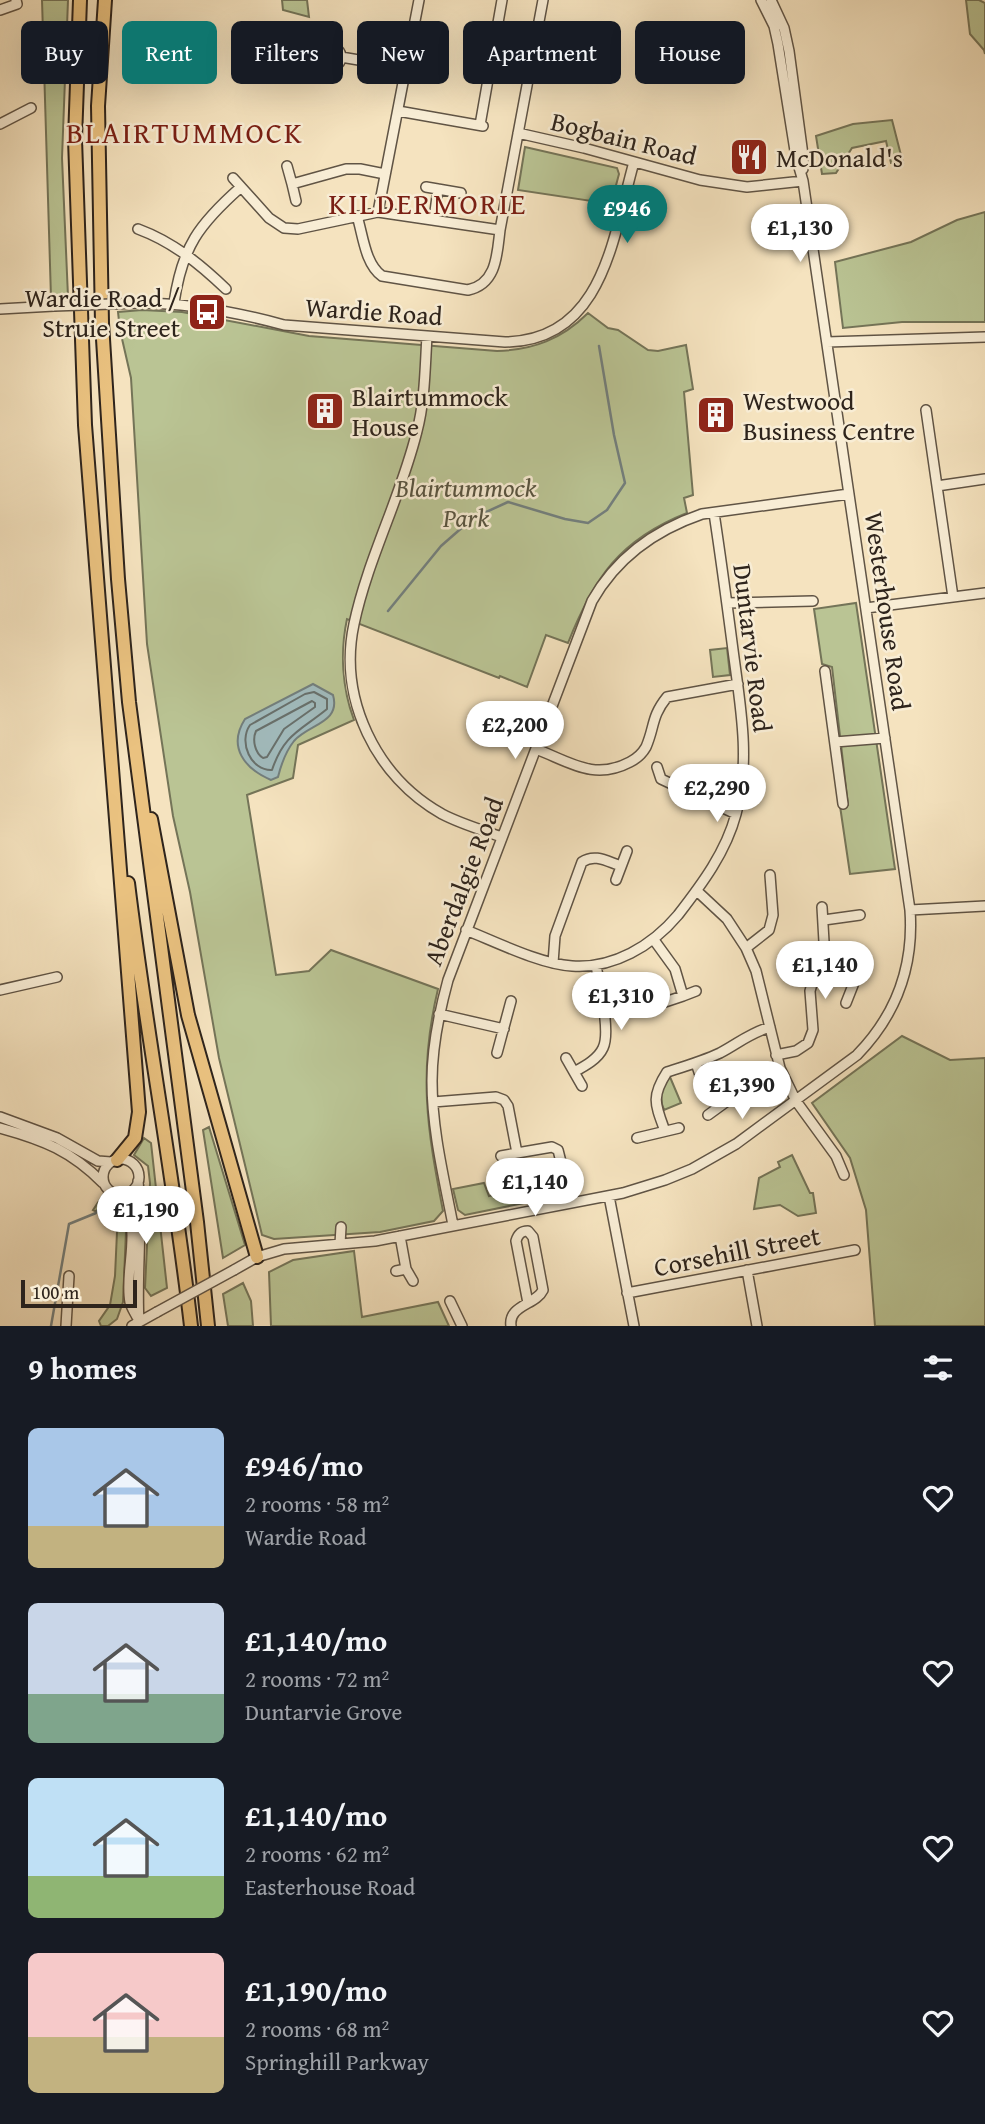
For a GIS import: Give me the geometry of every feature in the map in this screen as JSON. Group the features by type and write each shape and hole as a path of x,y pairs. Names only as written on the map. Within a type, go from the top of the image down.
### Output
{"highway":[{"path":"80,0 75,126 77,256 88,470 139,1112 135,1138 114,1161"},
{"path":"106,0 98,106 102,323 118,579 129,702 197,1222 208,1326"},
{"path":"129,702 188,1015 257,1256"},
{"path":"107,704 140,976 179,1225 191,1326"}],"street":[{"path":"0,10 17,4 16,0"},
{"path":"415,21 419,0"},
{"path":"398,111 481,126 502,0"},
{"path":"357,216 369,259 378,273 387,277 468,290 478,288 486,282 496,263 543,0"},
{"name":"Westerhouse Road","path":"136,1324 257,1256 284,1249 400,1236 609,1196 662,1181 736,1144 857,1055 872,1040 895,1005 906,971 912,929 910,910 803,181 796,157 774,26 761,0"},
{"name":"Westerhouse Road","path":"771,0 789,51 803,155 803,181"},
{"path":"378,212 403,84"},
{"path":"0,124 31,108"},
{"name":"Bogbain Road","path":"518,133 687,177 747,187 803,181"},
{"name":"Wardie Road","path":"0,309 174,303 228,311 284,325 515,342 542,335 569,321 582,309 601,279 634,162"},
{"path":"287,166 296,201"},
{"path":"292,184 346,169 385,174"},
{"path":"233,178 269,218 284,228 298,229 378,212 500,230"},
{"path":"174,303 184,255 201,227 241,187"},
{"path":"426,187 461,193"},
{"path":"434,219 438,189"},
{"path":"138,229 171,244 200,264 226,289"},
{"path":"427,336 417,432 354,626 350,662 354,693 369,737 383,762 402,783 442,813 502,837"},
{"path":"827,342 985,337"},
{"path":"926,410 953,597"},
{"path":"937,486 985,479"},
{"name":"Aberdalgie Road","path":"453,1226 436,1141 433,1102 433,1062 439,1014 447,979 588,609 608,576 622,561 654,535 688,519 849,494"},
{"name":"Duntarvie Road","path":"466,930 553,963 572,966 596,965 629,954 654,940 709,874 736,814 744,755 738,684 714,513"},
{"path":"866,608 985,593"},
{"path":"727,603 813,601"},
{"path":"825,671 843,804"},
{"path":"536,749 599,772 617,769 636,759 645,749 656,709 667,697 738,684"},
{"path":"835,741 885,738"},
{"path":"657,767 661,779 736,814"},
{"path":"616,880 627,851"},
{"path":"553,963 555,936 582,862 588,858 597,858 621,866"},
{"path":"746,948 769,930 773,915 770,875"},
{"path":"697,891 727,919 746,948 756,971 776,1055 796,1101 836,1156 844,1175"},
{"path":"910,910 985,906"},
{"path":"776,1055 796,1051 808,1043 813,1030 810,991 822,954 822,907"},
{"path":"824,920 860,915"},
{"path":"654,940 675,969 683,996"},
{"path":"822,954 859,970 846,1003"},
{"path":"574,1072 590,1063 604,1047 606,1035 596,965"},
{"path":"0,990 57,977"},
{"path":"653,1006 696,991"},
{"path":"497,1053 511,1000"},
{"path":"439,1014 504,1029"},
{"path":"665,1131 655,1106 656,1089 667,1072 696,1063 723,1051 750,1034 770,1027"},
{"path":"566,1058 582,1086"},
{"path":"696,1063 705,1087 719,1107"},
{"path":"433,1102 495,1097 504,1100 508,1106 517,1153"},
{"path":"708,1115 730,1099"},
{"path":"0,1117 57,1138 98,1161 123,1159 134,1165 137,1170 141,1238 136,1324"},
{"path":"0,1128 48,1144 77,1158 124,1202 132,1227 130,1303 136,1324"},
{"path":"637,1138 679,1128"},
{"path":"501,1156 552,1147 558,1150 568,1190"},
{"path":"103,1183 104,1171 114,1161"},
{"path":"116,1195 121,1196 132,1191 138,1181"},
{"path":"609,1196 634,1326"},
{"path":"340,1244 341,1227"},
{"path":"511,1326 513,1313 528,1303 540,1295 543,1290 533,1237 528,1231 524,1231 518,1235 516,1241 528,1303"},
{"path":"400,1236 407,1269 413,1281"},
{"name":"Corsehill Street","path":"628,1293 855,1250"},
{"path":"396,1271 407,1269"},
{"path":"747,1270 757,1326"},
{"path":"66,1326 69,1276"},
{"path":"450,1301 462,1326"}],"green space":[{"path":"42,0 68,0 67,21 43,21"},
{"path":"282,0 307,0 309,17 283,10"},
{"path":"966,0 985,3 985,54 970,34"},
{"path":"45,84 65,84 62,158 68,297 51,298"},
{"path":"892,120 903,163 891,163 886,141 852,148 836,173 822,174 816,136 853,124"},
{"path":"525,147 617,168 619,174 611,204 518,190"},
{"path":"985,212 985,322 902,322 843,328 835,262 911,242 957,220"},
{"name":"Blairtummock Park","path":"118,312 182,312 309,336 497,351 523,348 546,341 568,330 588,313 608,328 618,330 648,350 658,351 686,345 693,389 684,392 693,495 684,498 687,513 643,536 612,564 588,599 568,643 546,635 527,687 347,619 343,670 354,720 298,745 293,778 247,795 276,975 309,971 331,950 438,989 428,1047 427,1074 429,1126 443,1211 434,1221 380,1232 274,1239 262,1235 219,1058 190,892 173,816 147,644 131,378"},
{"path":"856,603 895,869 850,874 840,806 848,805 832,667 822,664 814,609"},
{"path":"727,648 730,675 713,677 710,650"},
{"path":"902,1036 950,1060 985,1058 985,1326 875,1326 866,1210 850,1158 812,1103"},
{"path":"670,1077 681,1103 664,1110 662,1093"},
{"path":"209,1127 245,1245 223,1258 203,1130"},
{"path":"144,1138 151,1143 167,1288 151,1296 145,1288 150,1183 148,1166 134,1155"},
{"path":"792,1155 810,1193 813,1193 816,1213 798,1216 780,1205 754,1209 759,1178 780,1167 778,1162"},
{"path":"484,1183 489,1196 547,1184 549,1198 465,1215 458,1210 453,1189"},
{"path":"103,1195 120,1214 126,1231 123,1302 117,1319 108,1326 101,1326 99,1321 110,1305 115,1276 117,1232 106,1216 93,1210"},
{"path":"354,1251 362,1317 438,1302 449,1326 271,1326 269,1272 293,1260"},
{"path":"243,1283 251,1301 253,1326 228,1326 223,1294"}],"water":[{"path":"313,684 333,695 332,712 294,741 284,758 278,777 271,780 253,770 238,748 240,729 245,719"}],"waterway":[{"path":"388,611 441,546 473,518 508,502 588,523 607,510 625,483 599,346"},
{"path":"51,1326 69,1224 96,1213 103,1200"}],"place":[{"name":"McDonald's","path":"749,157"},
{"name":"Wardie Road / Struie Street","path":"207,312"},
{"name":"Blairtummock House","path":"325,411"},
{"name":"Westwood Business Centre","path":"716,415"}],"district":[{"name":"BLAIRTUMMOCK","path":"185,132"},
{"name":"KILDERMORIE","path":"428,203"}]}
